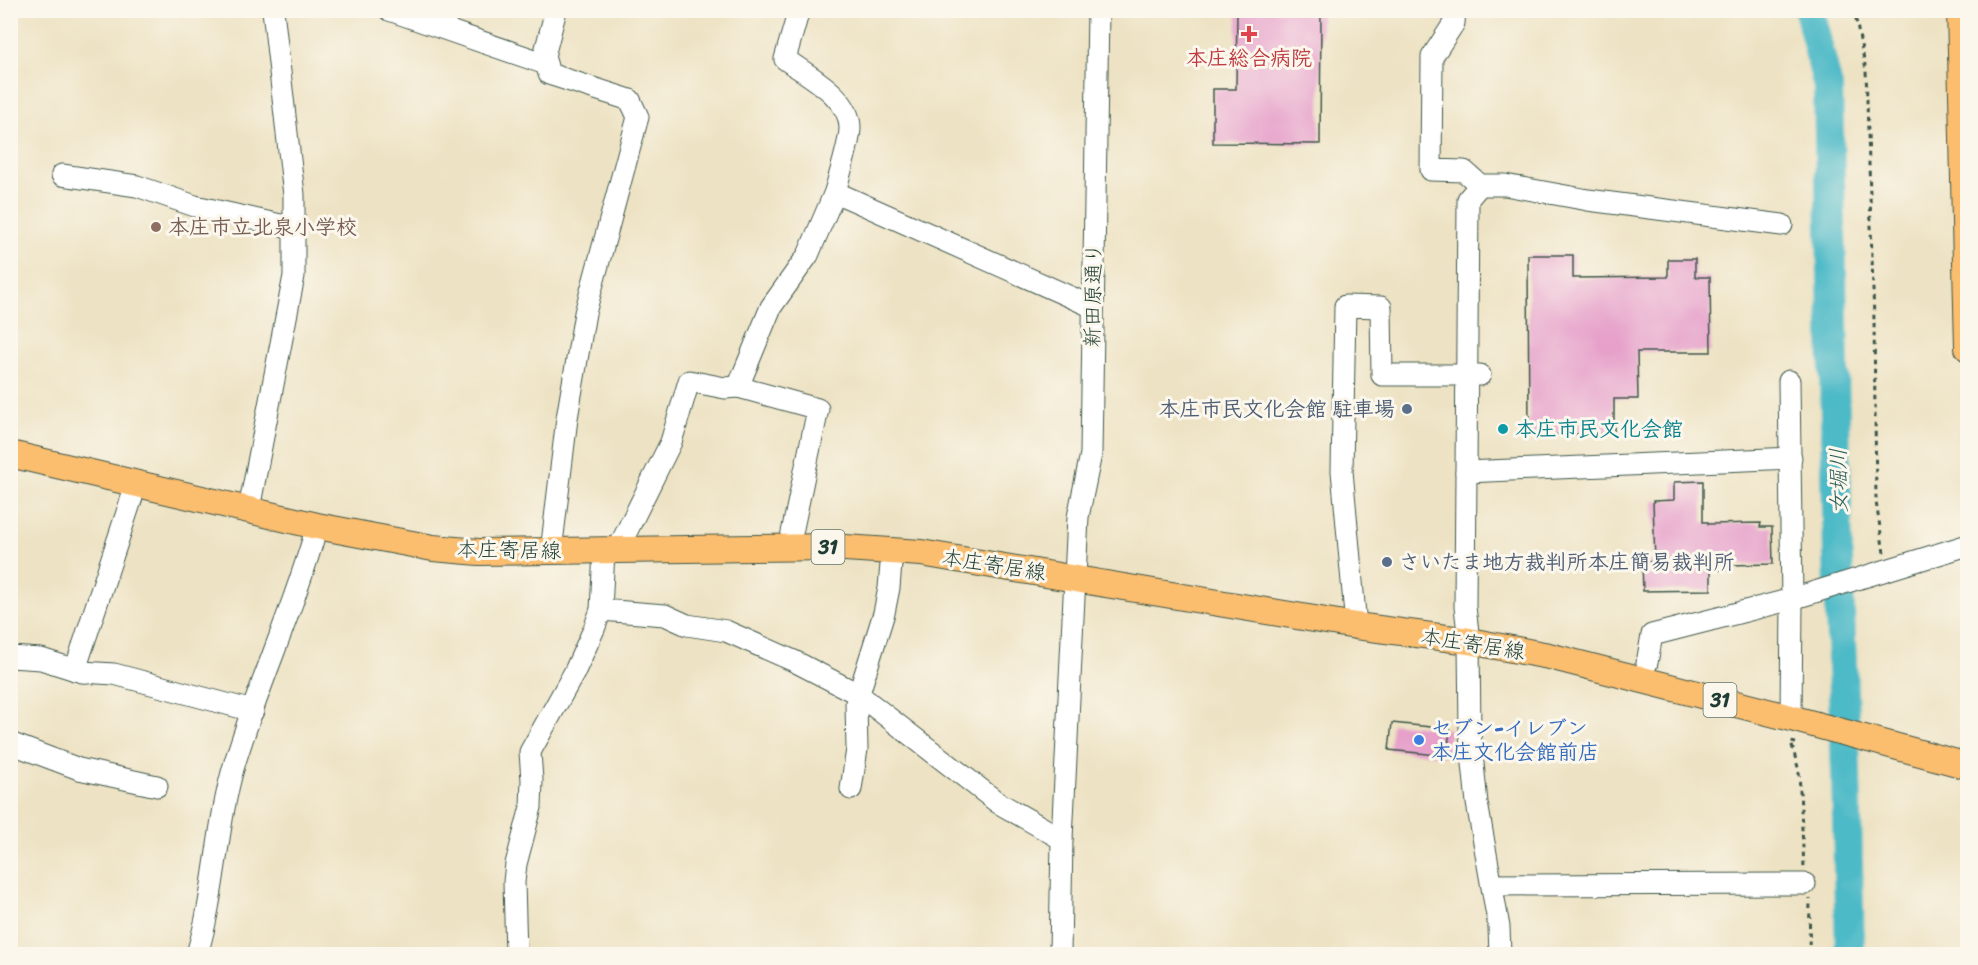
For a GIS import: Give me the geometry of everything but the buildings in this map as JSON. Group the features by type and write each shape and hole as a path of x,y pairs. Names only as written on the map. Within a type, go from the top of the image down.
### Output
{"main road":[{"path":"1960,10 1968,348"},
{"name":"本庄寄居線","path":"10,454 249,508 317,526 433,548 479,552 551,552 830,547 921,554 1356,626 1469,641 1549,656 1793,726 1879,742 1968,766"}],"street":[{"path":"249,508 294,276 294,195 273,10"},
{"path":"389,10 546,64"},
{"path":"551,552 567,418 585,313 638,117 630,100 549,74 544,56 556,10"},
{"path":"738,387 771,307 807,255 835,192 850,128 846,109 839,99 785,59 799,10"},
{"name":"新田原通り","path":"1060,954 1062,839 1078,517 1091,454 1098,10"},
{"path":"1455,10 1454,24 1432,57 1431,170 1464,171 1480,185 1483,205 1474,375 1473,472 1479,607 1469,641 1470,734 1477,803 1499,927 1500,954"},
{"path":"62,175 137,186 195,206 294,228"},
{"path":"1480,185 1506,185 1588,201 1782,225"},
{"path":"835,192 1093,307"},
{"path":"1356,626 1342,471 1345,306 1381,307 1382,375 1474,375"},
{"path":"516,954 514,882 516,864 531,807 530,752 574,673 601,610 611,551 671,442 689,381 725,388 738,387 818,409 789,547"},
{"path":"1790,381 1797,597 1793,726"},
{"path":"1473,472 1791,458"},
{"path":"75,670 137,482"},
{"path":"197,954 213,886 220,832 235,764 307,564 317,526"},
{"path":"1647,663 1652,635 1797,597 1968,545"},
{"path":"851,789 857,749 856,703 890,588 892,552"},
{"path":"601,610 665,615 687,625 726,631 794,661 858,694 997,802 1062,839"},
{"path":"10,657 41,659 82,672 114,674 253,711"},
{"path":"10,743 79,769 157,786"},
{"path":"1492,885 1805,884"}],"path":[{"path":"1854,10 1866,70 1874,320 1876,502 1885,569"},
{"path":"1793,726 1799,771 1805,884 1810,895 1809,954"}],"waterway":[{"name":"女堀川","path":"1809,10 1828,87 1838,558 1850,954"}],"place":[{"name":"本庄総合病院","path":"1249,34"},
{"name":"本庄市立北泉小学校","path":"156,227"},
{"name":"本庄市民文化会館 駐車場","path":"1407,409"},
{"name":"本庄市民文化会館","path":"1503,429"},
{"name":"さいたま地方裁判所本庄簡易裁判所","path":"1387,562"},
{"name":"セブン-イレブン 本庄文化会館前店","path":"1419,740"}]}
